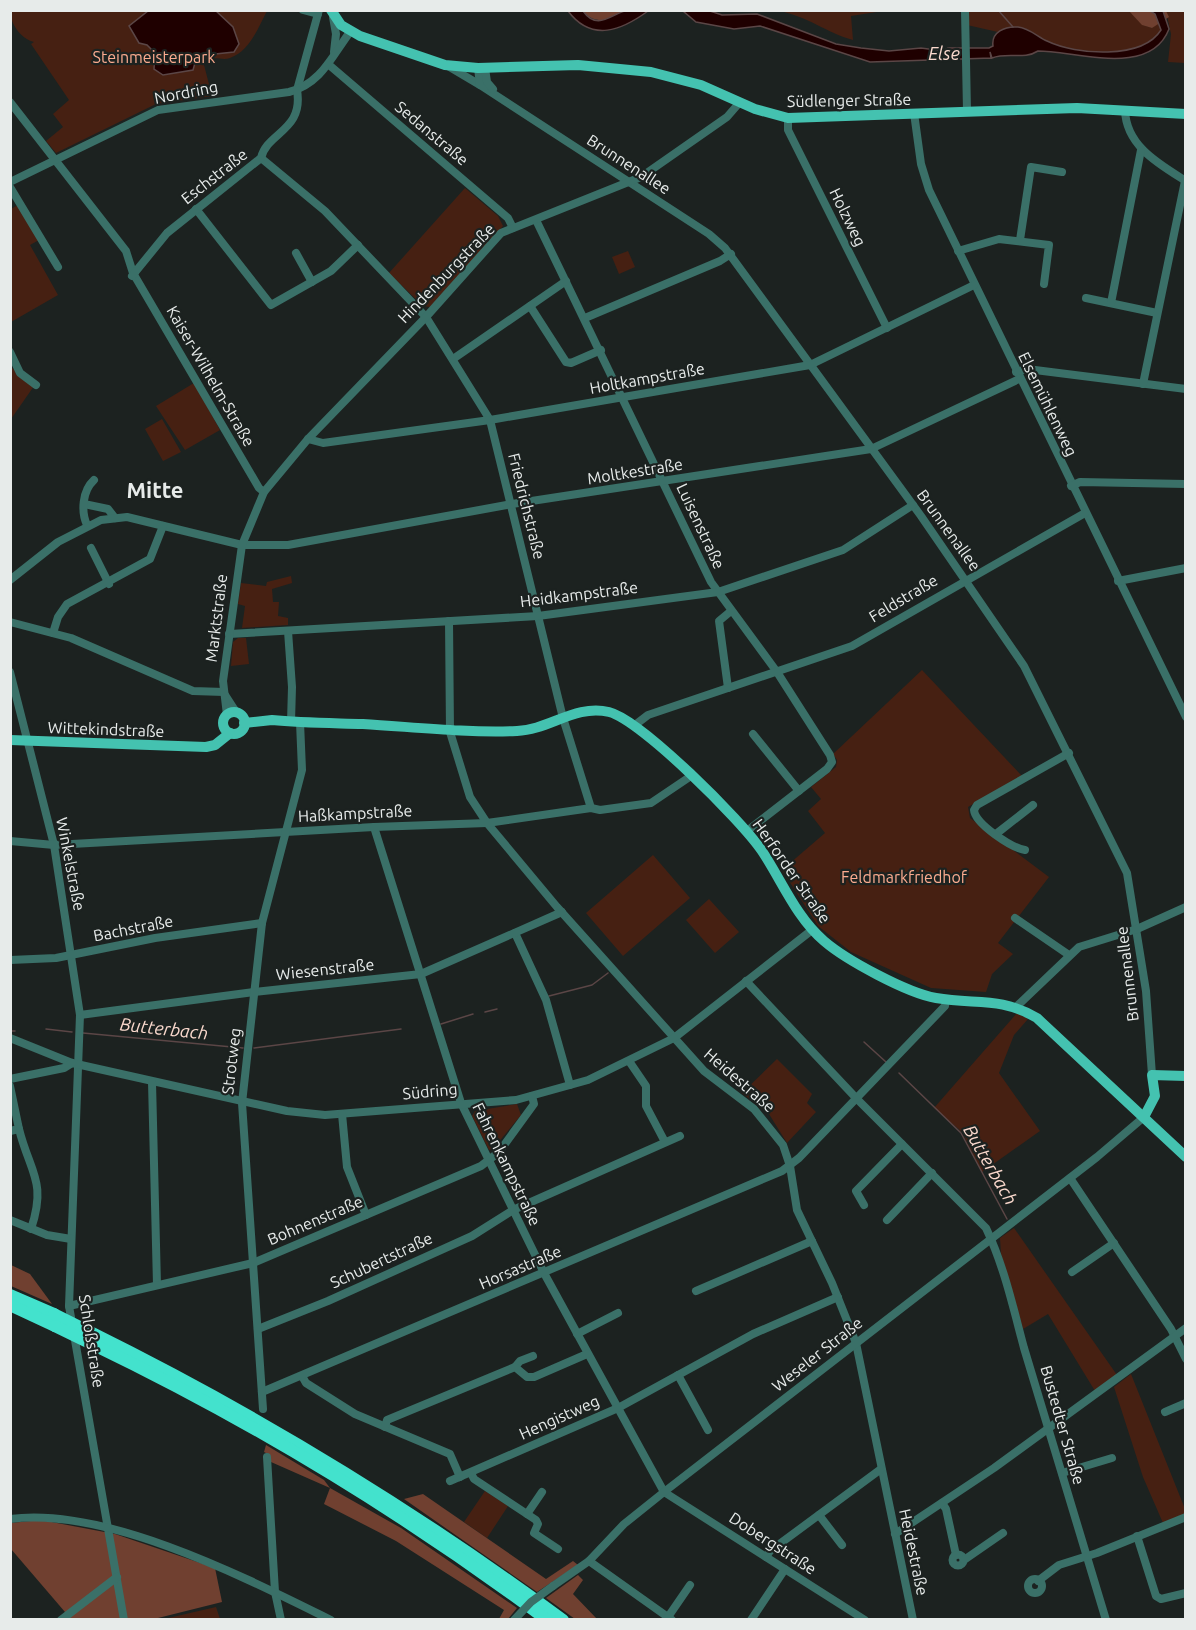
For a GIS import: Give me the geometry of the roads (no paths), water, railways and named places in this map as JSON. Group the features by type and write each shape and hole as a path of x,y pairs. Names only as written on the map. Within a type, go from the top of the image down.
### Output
{"highway":[{"path":"10,1295 54,1320 213,1395 305,1448 457,1544 563,1620"},
{"path":"10,1305 54,1320"},
{"path":"92,1338 299,1455 452,1552 547,1620"}],"main road":[{"path":"331,11 350,32"},
{"name":"Südlenger Straße","path":"350,32 370,41 445,65 481,68 578,65 629,69 701,85 767,114 788,118 1077,108 1185,114"},
{"name":"Herforder Straße","path":"237,717 450,732 532,730 580,712 601,711 614,714 634,725 691,776 747,831 812,930 836,950 920,993 946,999 996,1002 1016,1007 1047,1025 1185,1157"},
{"path":"227,731 224,718 237,717"},
{"name":"Wittekindstraße","path":"10,740 199,747 215,745 227,731 238,732 237,717"},
{"path":"1152,1079 1185,1077"},
{"name":"Brunnenallee","path":"1144,1117 1155,1096 1152,1079"}],"street":[{"path":"303,10 318,12"},
{"path":"965,10 968,111"},
{"path":"330,61 336,34 331,11"},
{"name":"Eschstraße","path":"132,275 167,233 261,158 263,152 289,125 297,111 297,90 318,12"},
{"name":"Nordring","path":"10,182 158,110 297,90 313,81 350,32"},
{"name":"Sedanstraße","path":"330,61 508,218 513,228"},
{"name":"Brunnenallee","path":"445,65 496,94 709,234 731,254 966,580 1024,666 1127,873 1146,991 1152,1079"},
{"path":"480,85 481,68"},
{"path":"481,68 496,94"},
{"name":"Kaiser-Wilhelm-Straße","path":"10,102 126,251 132,275 259,488 264,492"},
{"name":"Hindenburgstraße","path":"242,545 264,492 308,439 426,317 501,233 631,183 727,117 740,102"},
{"path":"1125,110 1126,126 1141,150 1185,181 1143,384"},
{"name":"Elsemühlenweg","path":"914,113 923,173 958,252 1118,581 1181,699 1185,717"},
{"name":"Holzweg","path":"788,118 788,130 887,328"},
{"path":"1112,303 1141,150"},
{"name":"Friedrichstraße","path":"261,158 325,211 426,317 489,420 512,504 563,718 591,808"},
{"path":"1020,240 1031,167 1062,172"},
{"path":"10,187 58,267"},
{"path":"196,209 272,305 331,271 358,245"},
{"name":"Luisenstraße","path":"536,220 718,592 777,672 830,755 832,762 827,769 799,791"},
{"path":"958,252 999,239 1049,245 1044,284"},
{"path":"296,253 312,282"},
{"path":"585,318 720,261 731,254"},
{"path":"453,359 566,281"},
{"name":"Holtkampstraße","path":"308,439 322,443 489,420 810,365 974,285"},
{"path":"1086,298 1157,313"},
{"path":"530,306 566,362 571,363 601,350"},
{"path":"10,352 20,373 36,385"},
{"path":"1017,376 1027,369 1185,389"},
{"name":"Moltkestraße","path":"116,518 139,519 242,545 288,545 512,504 871,449 1017,376"},
{"path":"83,527 84,504 90,484 94,480"},
{"path":"1071,486 1080,482 1185,484"},
{"path":"10,580 51,547 83,527 116,518 108,509 84,504"},
{"name":"Heidkampstraße","path":"229,634 538,616 718,592 843,550 913,505"},
{"name":"Feldstraße","path":"634,725 648,715 852,646 1085,513"},
{"path":"53,633 58,617 67,604 109,584 150,559 163,526"},
{"name":"Marktstraße","path":"225,694 229,634 242,545"},
{"path":"91,548 109,584"},
{"path":"1118,581 1185,568"},
{"path":"728,688 719,621 731,610"},
{"name":"Heidestraße","path":"449,621 450,732 470,797 487,823 562,912 674,1038 713,1080 762,1117 783,1145 797,1210 838,1297 856,1344 913,1620"},
{"path":"10,622 53,633 194,691 225,694 237,717"},
{"name":"Strotweg","path":"263,1409 242,1103 262,923 302,770 295,722 288,631"},
{"name":"Winkelstraße","path":"10,672 54,845 73,954 80,1015 74,1063"},
{"path":"747,831 799,791 753,734"},
{"path":"1025,850 1015,849 974,816 977,805 1069,753"},
{"name":"Haßkampstraße","path":"10,842 54,845 487,823 591,808 600,810 651,804 691,776"},
{"path":"996,834 1033,805"},
{"name":"Fahrenkampstraße","path":"374,827 461,1103 544,1273 664,1492"},
{"path":"1016,1007 1079,947 1137,929 1185,907"},
{"name":"Wiesenstraße","path":"80,1015 254,992 421,974 562,912"},
{"path":"1015,918 1069,955"},
{"name":"Bachstraße","path":"10,960 73,954 155,938 262,923"},
{"name":"Südring","path":"10,1038 74,1063 242,1103 287,1111 342,1114 516,1100 570,1085 674,1038 812,930"},
{"path":"515,933 546,1000 570,1085"},
{"path":"746,981 857,1099 986,1228 992,1239"},
{"path":"789,1166 857,1099 945,1006 946,999"},
{"path":"629,1060 646,1086 646,1106 665,1143"},
{"path":"10,1079 64,1068 74,1063"},
{"name":"Schloßstraße","path":"74,1063 69,1306 124,1620"},
{"path":"152,1082 157,1285"},
{"path":"10,1086 15,1130 38,1182 38,1210 31,1229"},
{"name":"Bohnenstraße","path":"69,1306 253,1263 481,1166 499,1152 534,1104 532,1096"},
{"path":"342,1114 347,1167 366,1215"},
{"name":"Weseler Straße","path":"514,1620 531,1602 589,1561 624,1524 664,1492 1071,1178 1144,1117"},
{"name":"Schubertstraße","path":"258,1329 328,1301 472,1236 513,1210 680,1136"},
{"path":"864,1205 856,1191 902,1144"},
{"name":"Horsastraße","path":"262,1392 789,1166"},
{"path":"887,1220 932,1173"},
{"path":"1071,1178 1175,1336 1185,1359"},
{"path":"10,1220 31,1229 71,1239"},
{"name":"Bustedter Straße","path":"992,1239 1106,1620"},
{"path":"696,1291 812,1241"},
{"path":"1072,1272 1114,1243"},
{"name":"Hengistweg","path":"450,1481 618,1408 753,1334 838,1297"},
{"path":"577,1334 618,1313"},
{"path":"895,1534 1049,1428 1185,1328"},
{"path":"515,1367 527,1377 534,1377 587,1354"},
{"path":"385,1427 387,1420 515,1367 520,1361 532,1356"},
{"path":"678,1375 708,1430"},
{"path":"302,1376 306,1383 355,1414 450,1454 460,1477"},
{"path":"1165,1412 1185,1403"},
{"path":"267,1457 275,1592 281,1620"},
{"path":"1062,1473 1112,1458"},
{"path":"766,1557 770,1551 881,1469"},
{"path":"471,1473 474,1479 527,1514 538,1524 534,1533 558,1549"},
{"path":"527,1514 542,1492"},
{"name":"Dobergstraße","path":"664,1492 866,1620"},
{"path":"942,1503 946,1509 956,1555 953,1560 956,1565 961,1565 964,1560 1003,1533"},
{"path":"819,1515 842,1545"},
{"path":"10,1519 44,1516 107,1529 200,1557 331,1620"},
{"path":"1038,1581 1059,1565 1088,1556 1185,1517"},
{"path":"1137,1536 1156,1596 1161,1599 1185,1593"},
{"path":"589,1561 670,1618 690,1585"},
{"path":"755,1618 785,1569"},
{"path":"61,1620 117,1577"}],"water":[{"path":"628,10 648,11 618,28 597,30 577,21 568,11 583,11 594,20 600,21"},
{"path":"148,11 216,11 233,27 239,44 234,52 197,56 193,70 163,75 154,69 155,53 147,45 139,43 129,26"},
{"name":"Else","path":"683,11 710,11 722,15 757,14 836,44 889,51 921,48 943,51 948,48 989,48 993,46 994,37 1000,31 1013,27 1026,29 1059,46 1091,52 1124,50 1152,40 1161,30 1155,14 1150,11 1163,11 1169,29 1159,44 1146,53 1129,57 1091,57 1038,51 1027,55 992,58 990,52 991,58 870,62 760,26 734,29 696,22"}],"waterway":[{"path":"998,10 1013,27"},
{"name":"Butterbach","path":"549,996 592,985 608,973"},
{"name":"Butterbach","path":"485,1012 497,1009"},
{"name":"Butterbach","path":"441,1024 473,1014"},
{"name":"Butterbach","path":"46,1029 72,1032"},
{"name":"Butterbach","path":"254,1048 401,1029"},
{"name":"Butterbach","path":"10,1031 15,1031"},
{"name":"Butterbach","path":"83,1033 243,1048"},
{"name":"Butterbach","path":"864,1042 886,1062"},
{"name":"Butterbach","path":"899,1073 961,1133 1007,1219"}],"district":[{"name":"Mitte","path":"155,490"}],"park label":[{"name":"Steinmeisterpark","path":"154,57"},
{"name":"Feldmarkfriedhof","path":"904,877"}]}
